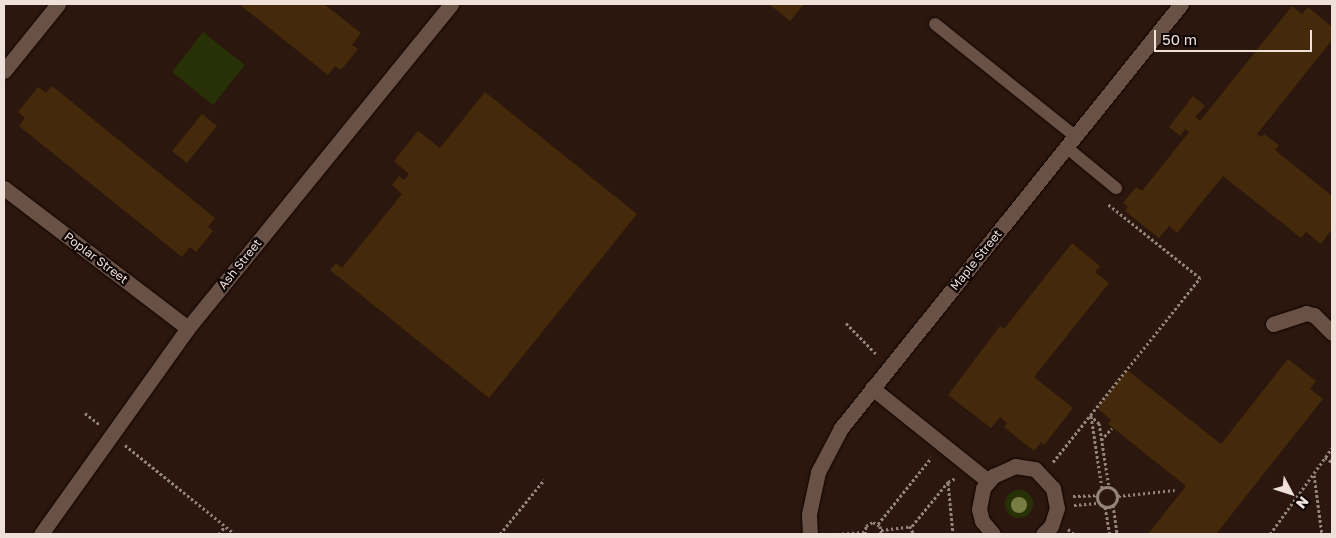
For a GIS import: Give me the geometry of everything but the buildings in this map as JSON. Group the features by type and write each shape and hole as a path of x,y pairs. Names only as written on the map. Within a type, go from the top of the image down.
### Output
{"street":[{"path":"4,72 58,4"},
{"name":"Maple Street","path":"810,534 812,494 826,453 841,428 1181,4"},
{"name":"Ash Street","path":"41,534 188,328 443,7"},
{"name":"Poplar Street","path":"4,188 188,328"},
{"path":"1272,324 1306,313 1318,318 1332,333"},
{"path":"872,388 987,480"},
{"path":"990,533 979,509 987,480 1015,466 1035,469 1043,474 1054,488 1057,499 1055,518 1048,533"}],"lane":[{"path":"935,24 1071,142 1116,188"}],"path":[{"path":"1043,474 1200,278 1101,198"},
{"path":"85,413 236,534"},
{"path":"1090,415 1099,423 1109,487"},
{"path":"1090,415 1102,488 1097,495"},
{"path":"1101,440 1112,428"},
{"path":"1270,534 1332,448"},
{"path":"878,524 936,452"},
{"path":"1326,457 1332,462"},
{"path":"878,524 881,532 909,526 948,482 962,474"},
{"path":"1314,474 1322,534"},
{"path":"500,534 544,480"},
{"path":"948,482 953,534"},
{"path":"1102,488 1109,487 1115,490 1118,496"},
{"path":"1118,496 1176,490"},
{"path":"1071,497 1097,495"},
{"path":"1097,495 1099,502 1105,507 1110,534"},
{"path":"1117,534 1113,505 1118,496"},
{"path":"1072,506 1099,502"},
{"path":"1105,507 1113,505"},
{"path":"837,534 865,533 868,524 878,524"},
{"path":"219,534 225,526"},
{"path":"909,526 914,534"}],"green space":[{"path":"203,32 245,65 213,105 172,72"},
{"path":"1019,490 1029,494 1033,504 1029,514 1019,518 1009,514 1005,504 1009,494"}]}
